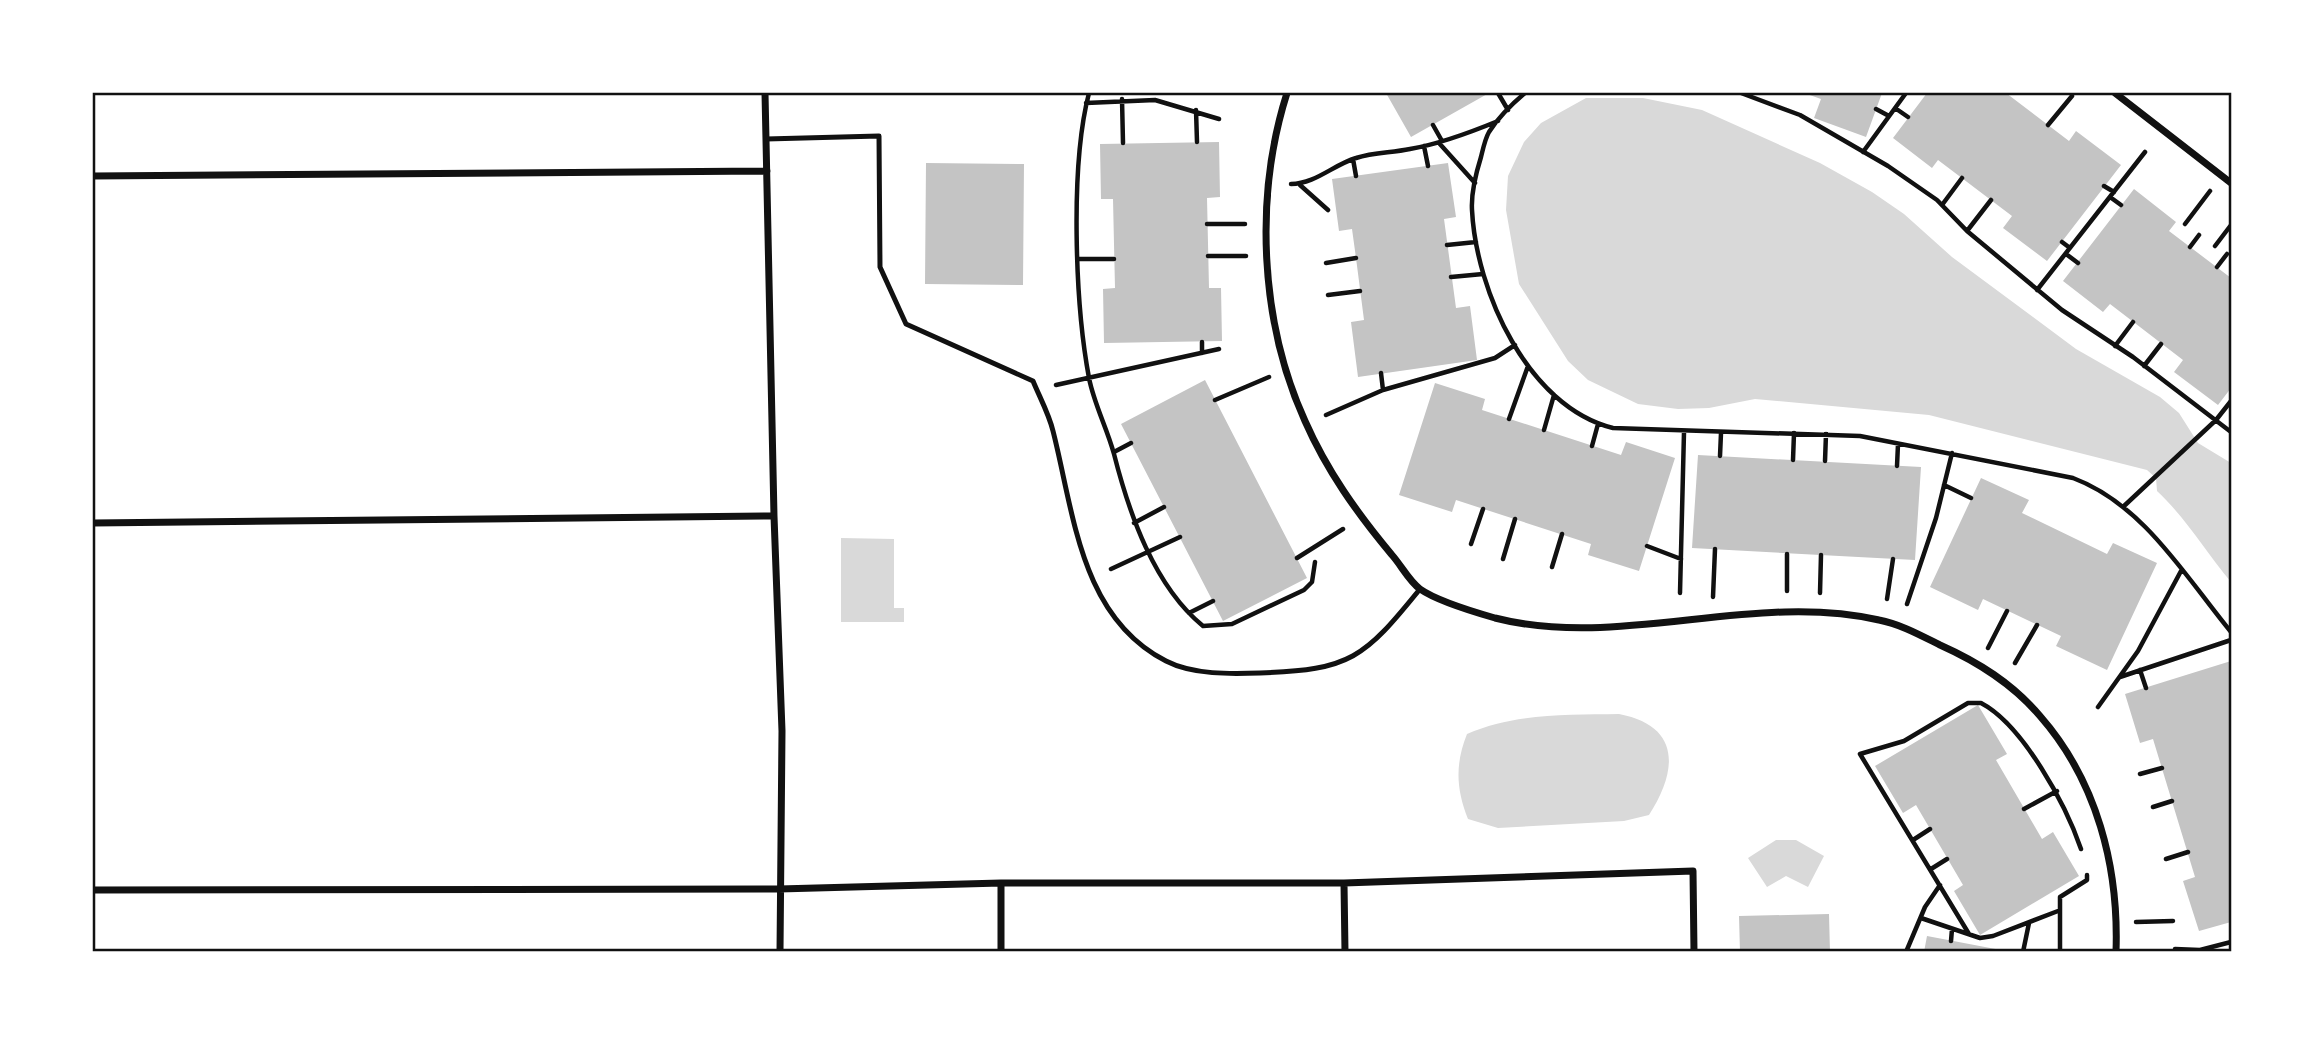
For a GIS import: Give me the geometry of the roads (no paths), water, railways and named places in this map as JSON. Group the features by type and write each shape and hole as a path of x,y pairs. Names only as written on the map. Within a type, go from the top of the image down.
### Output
{"street":[{"path":"765,93 774,516 782,731 780,952"},
{"path":"1287,93 1269,182 1267,224 1269,284 1287,370 1306,424 1322,458 1362,518 1420,589 1476,613 1551,628 1788,613 1818,613 1882,620 1980,664 2004,681 2055,733 2081,778 2102,831 2114,880 2116,952"},
{"path":"2115,93 2231,183"},
{"path":"93,176 767,172"},
{"path":"93,523 774,516"},
{"path":"93,890 779,889 1001,883 1344,883 1693,871 1694,952"},
{"path":"1001,883 1001,952"},
{"path":"1344,883 1345,952"}],"lane":[{"path":"766,139 879,136 880,267 906,324 1033,381 1052,427 1090,579 1110,612 1130,635 1149,650 1167,662 1225,673 1285,672 1337,664 1378,640 1420,589"}]}
